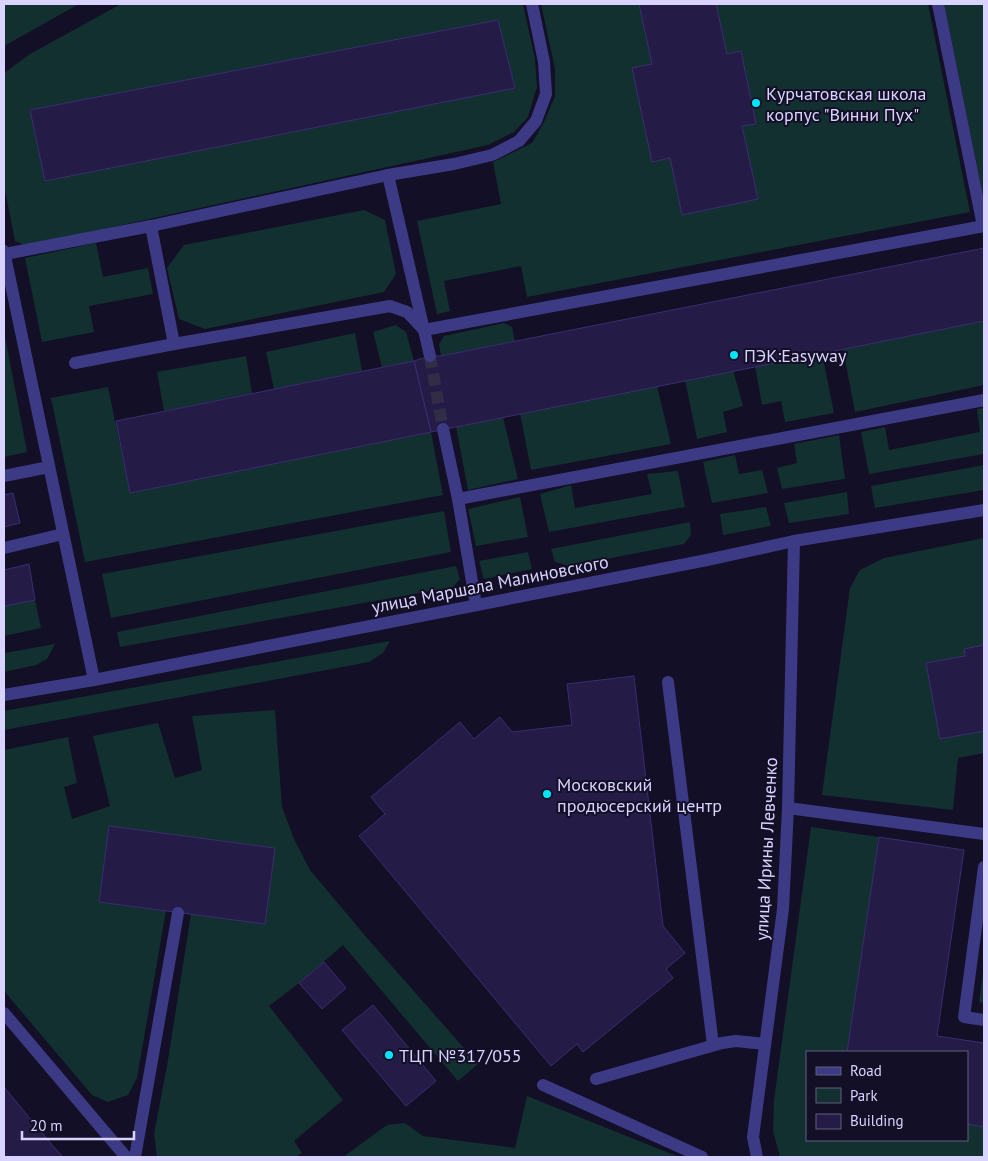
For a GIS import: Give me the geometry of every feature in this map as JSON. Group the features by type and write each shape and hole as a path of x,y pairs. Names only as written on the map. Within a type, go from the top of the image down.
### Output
{"street":[{"path":"94,680 4,252 151,226 388,175 454,164 492,155 519,141 536,122 546,94 544,62 532,4"},
{"path":"424,330 984,226 938,4"},
{"path":"388,175 430,356"},
{"path":"151,226 174,344"},
{"path":"75,363 390,306 407,312 424,330"},
{"path":"458,499 984,400"},
{"path":"443,429 458,499 476,605"},
{"path":"4,476 49,467"},
{"name":"улица Маршала Малиновского","path":"4,695 94,680 794,541 984,510"},
{"path":"4,548 63,534"},
{"name":"улица Ирины Левченко","path":"757,1157 753,1137 780,936 788,808 794,541"},
{"path":"668,682 713,1045"},
{"path":"788,808 984,834"},
{"path":"984,867 964,1017 984,1020"},
{"path":"135,1157 178,912"},
{"path":"4,1013 126,1157"},
{"path":"596,1078 713,1045 736,1042 765,1044"},
{"path":"543,1085 702,1157"}],"green space":[{"path":"4,4 79,4 4,46"},
{"path":"121,4 523,4 535,59 537,87 528,117 514,132 488,145 26,246 15,241 4,185 4,73 30,54"},
{"name":"Курчатовская школа корпус \"Винни Пух\"","path":"541,4 928,4 970,212 527,297 521,266 444,281 450,311 437,314 417,221 501,204 493,162 532,143 544,122 555,96 555,69"},
{"path":"944,4 984,4 984,200"},
{"path":"364,210 385,220 396,274 384,292 205,329 179,319 167,268 184,245"},
{"path":"96,243 103,277 148,268 153,294 89,306 94,332 42,342 25,258"},
{"path":"984,321 984,385 855,412 843,349"},
{"path":"504,323 512,327 515,341 441,356 439,344 444,336"},
{"path":"396,325 406,332 414,361 382,367 373,332"},
{"path":"4,331 27,452 4,457"},
{"path":"355,333 362,371 274,389 266,352"},
{"path":"822,353 834,413 785,422 781,401 762,405 755,366"},
{"path":"246,356 252,393 164,411 157,372"},
{"path":"733,370 743,406 723,412 727,432 697,439 685,380"},
{"path":"657,386 671,444 531,470 520,413"},
{"path":"108,387 130,493 431,432 443,495 85,562 51,398"},
{"path":"984,408 984,454 869,474 861,432 885,427 889,450 980,432 977,409"},
{"path":"503,417 518,479 468,490 456,427"},
{"path":"839,435 845,479 782,489 777,468 797,463 794,444"},
{"path":"735,455 739,474 762,470 768,493 712,503 703,462"},
{"path":"984,465 984,490 875,508 871,486"},
{"path":"678,471 685,507 549,532 540,494 571,485 575,508 652,494 647,474"},
{"path":"847,492 849,514 789,523 784,503"},
{"path":"520,497 528,537 476,546 468,509"},
{"path":"766,507 771,526 723,535 720,514"},
{"path":"444,511 451,552 111,618 102,574"},
{"path":"690,522 691,535 684,544 570,566 555,562 551,549"},
{"path":"984,538 984,753 958,758 953,810 822,795 850,588 860,570 884,558"},
{"path":"528,552 532,569 484,579 479,561"},
{"path":"456,566 460,579 453,587 120,647 117,632"},
{"path":"35,600 41,628 4,636 4,606"},
{"path":"390,641 383,653 369,662 4,730 4,711"},
{"path":"55,644 47,659 36,665 4,672 4,653"},
{"path":"275,710 282,807 294,839 310,870 478,1064 458,1081 343,945 269,1006 343,1100 294,1141 302,1153 296,1157 157,1157 154,1134 167,1066 191,914 265,924 275,848 109,826 99,902 166,911 137,1078 128,1095 108,1102 92,1095 4,991 4,750 68,737 77,783 64,787 72,819 110,806 93,736 158,723 175,778 202,770 192,716"},
{"path":"811,827 879,837 847,1051 806,1051 806,1141 968,1141 968,1124 984,1127 984,1157 780,1157 773,1131 774,1100"},
{"path":"984,967 984,1003 979,1002"},
{"path":"527,1096 679,1157 343,1157 387,1125 405,1123 423,1136 515,1148"}],"building":[{"path":"639,4 716,4 727,54 741,51 756,124 742,126 758,199 682,215 670,158 652,162 632,68 652,64"},
{"path":"498,20 515,88 45,181 30,110"},
{"path":"984,248 984,321 431,432 414,361 430,356 441,356"},
{"path":"414,361 431,432 130,493 116,421"},
{"path":"13,493 20,523 4,527 4,495"},
{"path":"29,564 35,600 4,606 4,570"},
{"path":"984,645 984,731 940,739 926,663 965,656 964,649"},
{"path":"634,676 663,926 685,953 666,969 673,978 583,1052 577,1044 551,1066 359,836 385,814 371,797 460,722 474,739 500,717 512,732 572,725 567,684"},
{"path":"109,826 275,848 265,924 99,902"},
{"path":"879,837 964,850 937,1036 984,1043 984,1127 968,1124 968,1051 847,1051"},
{"path":"324,962 346,988 322,1009 299,983"},
{"name":"ТЦП №317/055","path":"373,1005 436,1081 406,1106 342,1030"},
{"path":"4,1087 52,1145 63,1157 4,1157"}],"tunnel":[{"path":"430,356 443,429"}],"place":[{"name":"Курчатовская школа корпус \"Винни Пух\"","path":"756,103"},
{"name":"ПЭК:Easyway","path":"734,355"},
{"name":"Московский продюсерский центр","path":"547,794"},
{"name":"ТЦП №317/055","path":"389,1055"}]}
